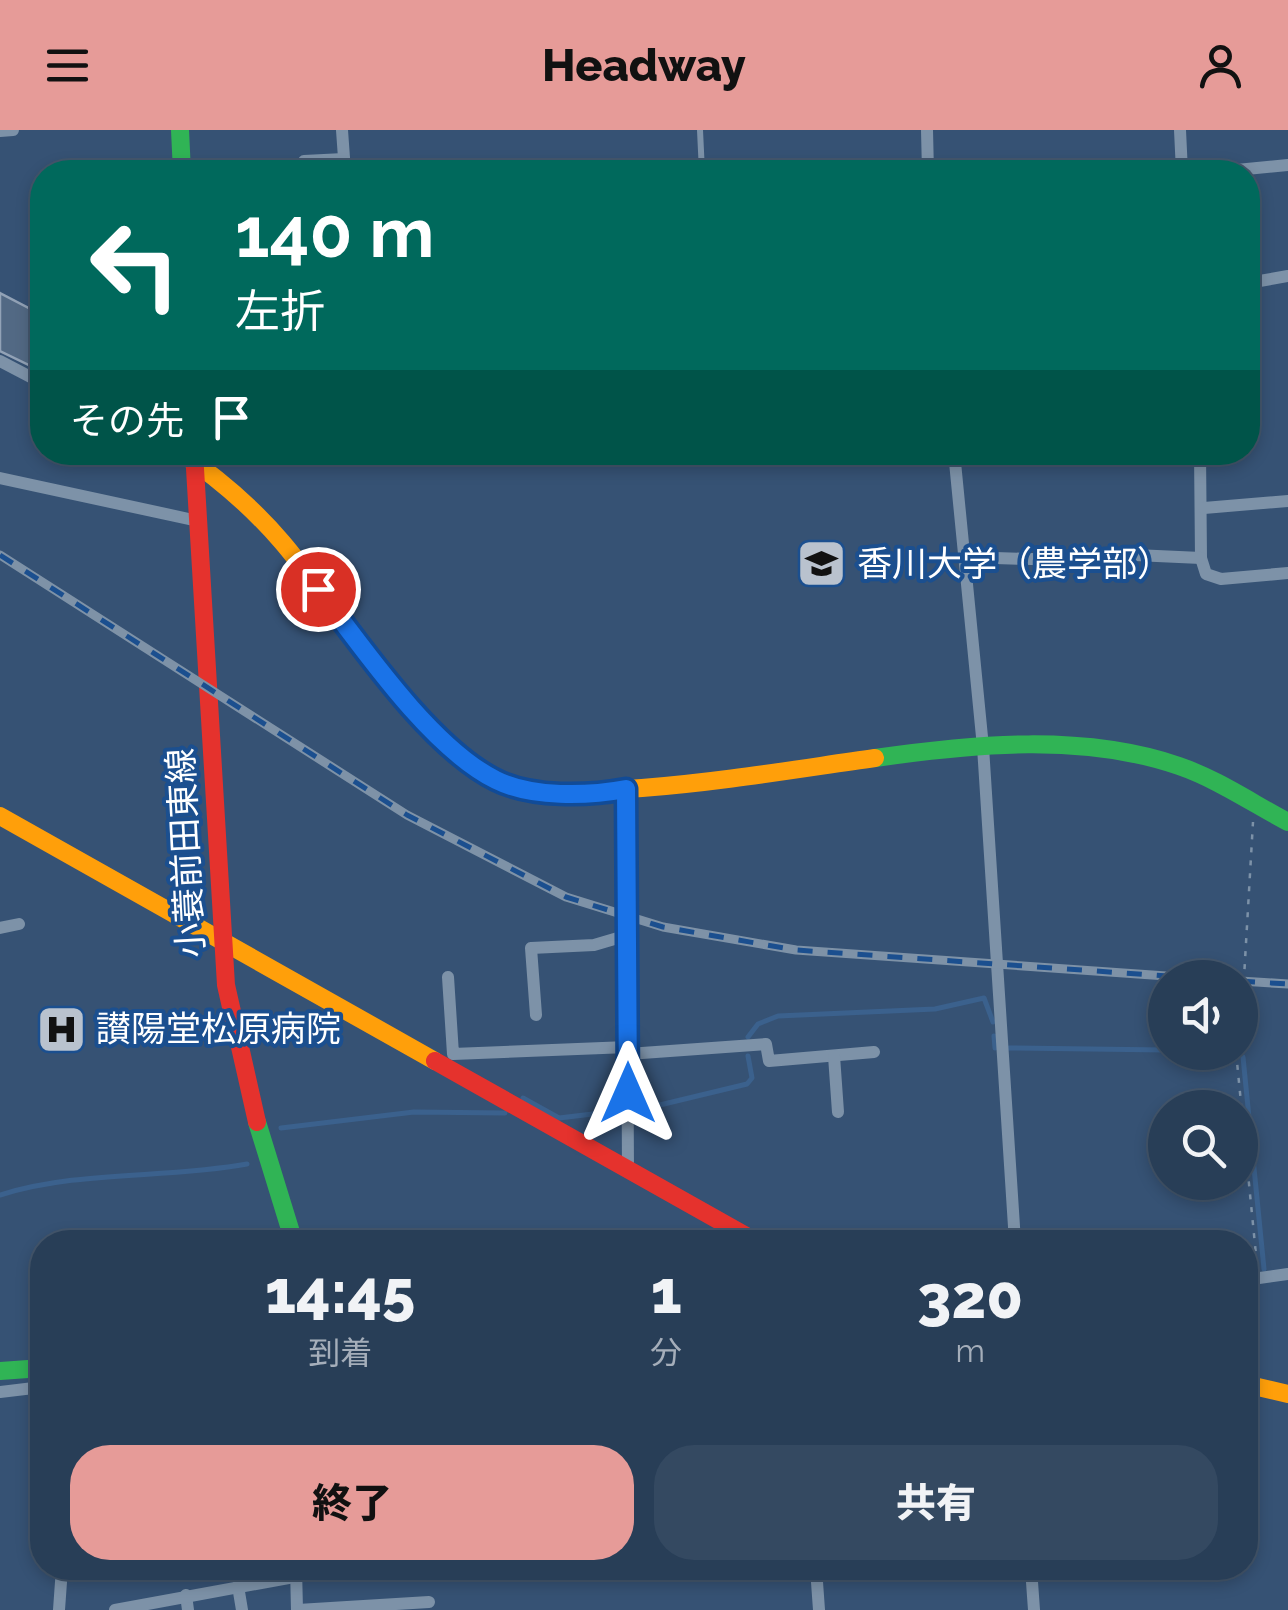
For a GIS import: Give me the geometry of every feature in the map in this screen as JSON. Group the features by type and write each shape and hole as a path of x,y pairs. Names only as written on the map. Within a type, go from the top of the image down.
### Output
{"street":[{"path":"0,130 13,130"},
{"path":"180,130 181,160"},
{"path":"342,130 344,160"},
{"path":"928,130 928,160"},
{"path":"1180,130 1181,160"},
{"path":"1260,167 1288,164"},
{"path":"1260,280 1288,276"},
{"path":"0,361 30,372"},
{"name":"小蓑前田東線","path":"190,465 198,521 222,866 222,944 240,1057 290,1230"},
{"path":"199,465 295,559 387,679 470,766 500,782 528,790 626,789 722,782 957,747 1079,748 1171,763 1288,822"},
{"path":"955,465 983,748 1014,1230"},
{"path":"1201,465 1202,558 1206,574 1221,579 1288,573"},
{"path":"0,478 198,521"},
{"path":"1204,508 1288,500"},
{"path":"964,558 1093,561 1113,554 1202,558"},
{"path":"626,789 628,1170"},
{"path":"0,816 222,944 450,1062 736,1230"},
{"path":"0,928 18,924"},
{"path":"536,1015 531,948 594,946 628,936"},
{"path":"448,977 450,1062"},
{"path":"450,1062 766,1044 768,1061 874,1052"},
{"path":"834,1056 838,1112"},
{"path":"1258,1277 1288,1274"},
{"path":"0,1371 30,1369"},
{"path":"1258,1387 1288,1394"},
{"path":"0,1392 30,1388"},
{"path":"60,1610 61,1580"},
{"path":"115,1610 187,1603 262,1580"},
{"path":"295,1580 297,1610 430,1602"},
{"path":"817,1580 819,1610"},
{"path":"1031,1580 1034,1610"},
{"path":"238,1586 242,1610"}],"lane":[{"path":"700,130 701,160"}],"path":[{"path":"1247,960 1250,830 1258,807"},
{"path":"1237,1070 1248,1230"}],"building":[{"path":"0,293 30,309 30,366 0,351"}],"waterway":[{"path":"748,1037 758,1024 778,1016 935,1009 984,998 993,1022"},
{"path":"994,1036 995,1048"},
{"path":"1009,1048 1148,1050"},
{"path":"639,1110 747,1084 752,1078 748,1056"},
{"path":"1244,1070 1264,1269"},
{"path":"523,1098 559,1118 618,1111"},
{"path":"281,1128 414,1112 505,1113"},
{"path":"0,1195 92,1178 247,1164"}],"railway":[{"path":"0,555 407,815 566,897 663,927 796,950 1148,975"},
{"path":"1258,982 1288,984"}],"traffic: fast":[{"path":"180,130 181,160"},
{"path":"875,758 1028,744 1105,749 1193,771 1288,822"},
{"path":"257,1122 290,1230"},
{"path":"0,1371 30,1369"}],"traffic: slow":[{"path":"198,465 271,529 429,726 464,757 499,780 536,792 589,793 729,779 875,758"},
{"path":"0,816 435,1061"},
{"path":"1258,1387 1288,1394"}],"traffic: jam":[{"path":"195,465 226,985 257,1122"},
{"path":"435,1061 736,1230"}],"place":[{"name":"香川大学（農学部）","path":"822,564"},
{"name":"讃陽堂松原病院","path":"61,1029"}],"route":[{"path":"318,589 387,679 470,766 500,782 528,790 626,789 628,1093"}]}
